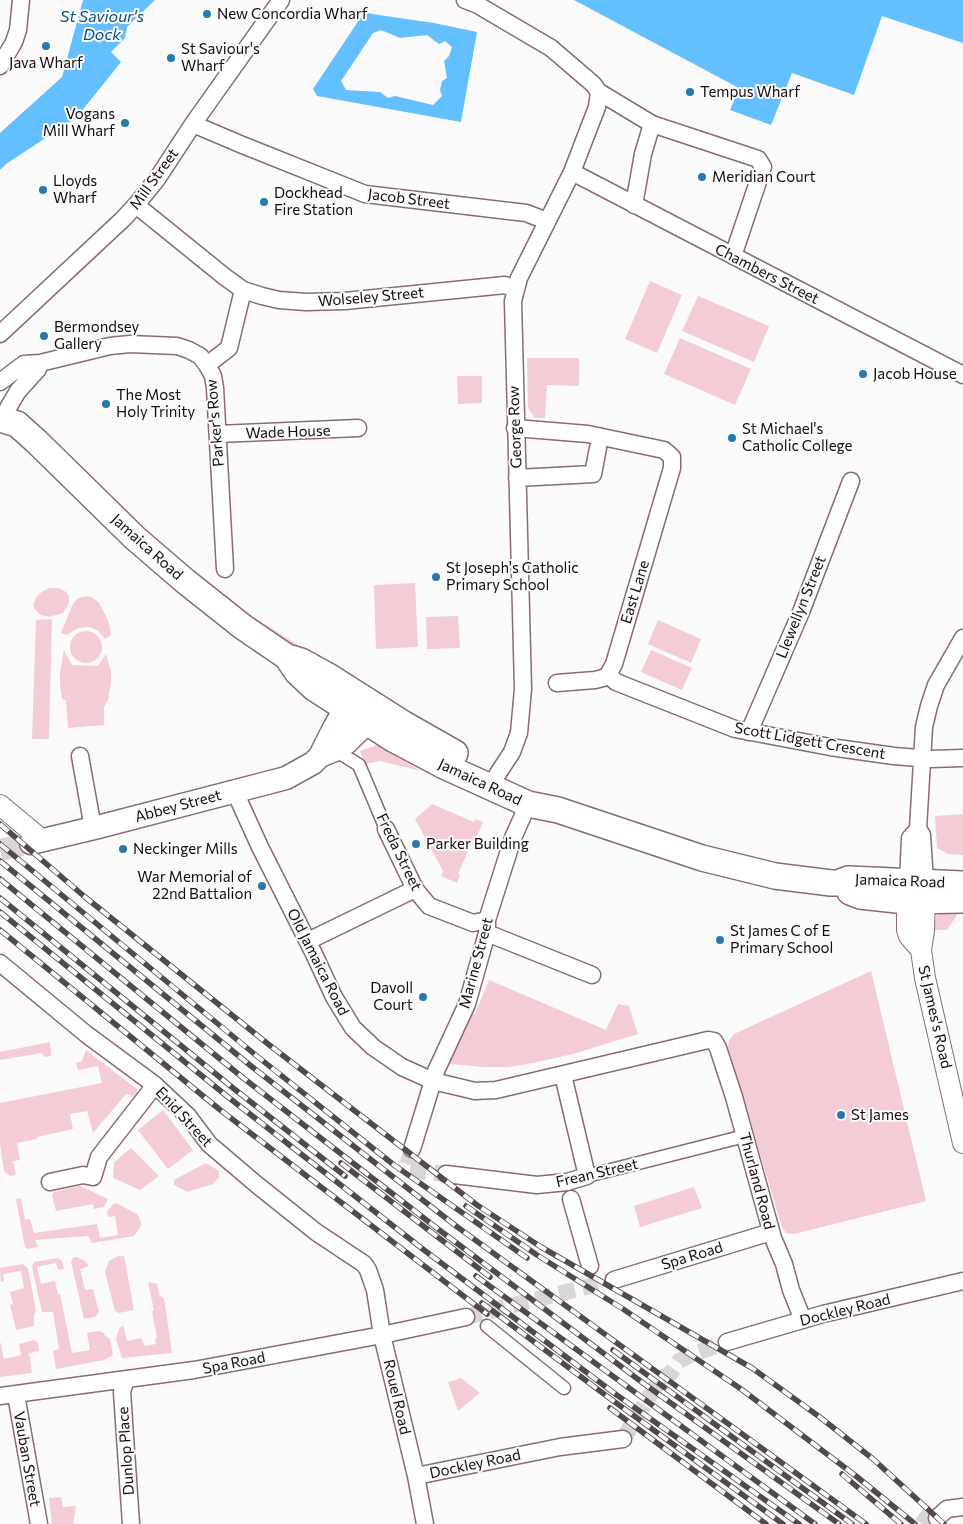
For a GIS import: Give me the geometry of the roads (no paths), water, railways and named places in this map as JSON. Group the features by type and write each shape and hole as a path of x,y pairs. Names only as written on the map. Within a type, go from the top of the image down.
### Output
{"main road":[{"name":"Jamaica Road","path":"8,409 36,441 135,538 243,627 287,657 301,661 350,701 374,716 539,795 558,810"},
{"name":"Abbey Street","path":"328,753 350,701"},
{"name":"Jamaica Road","path":"374,716 393,739 442,765 528,804 558,810 674,850 775,876 838,883 848,879 963,900"},
{"name":"Abbey Street","path":"36,842 286,778 346,743 374,716"},
{"name":"Jamaica Road","path":"916,891 963,884"}],"street":[{"path":"0,66 14,42 18,30 21,0"},
{"name":"Mill Street","path":"0,334 136,205 157,179 193,124 281,0"},
{"path":"465,0 478,5 555,50 593,84 599,92 652,124 758,159 763,167 733,256"},
{"name":"George Row","path":"497,774 512,752 520,733 523,688 512,314 515,289 572,172 597,107 599,92"},
{"name":"Jacob Street","path":"193,124 365,194 526,213 547,221"},
{"path":"634,205 643,154 652,124"},
{"name":"Chambers Street","path":"572,172 963,375"},
{"name":"Wolseley Street","path":"136,205 243,290 279,300 344,302 505,285 515,289"},
{"name":"Parker's Row","path":"225,569 215,388 207,364 229,348 243,290"},
{"path":"0,382 24,364 40,363 110,346 138,344 177,346 200,356 207,364"},
{"path":"8,409 38,369 40,363"},
{"name":"Wade House","path":"218,434 358,428"},
{"name":"East Lane","path":"515,428 588,434 664,450 672,457 670,477 614,664 608,674"},
{"path":"517,478 593,474 598,448"},
{"name":"Llewellyn Street","path":"749,732 801,612 851,481"},
{"path":"916,891 910,838 918,830 924,727 936,685 963,638"},
{"path":"557,683 595,680 608,674"},
{"name":"Scott Lidgett Crescent","path":"608,674 616,682 735,730 894,756 963,758"},
{"name":"Freda Street","path":"328,753 359,765 386,829 415,889 429,906 472,923 487,926"},
{"path":"80,756 93,828"},
{"name":"Old Jamaica Road","path":"235,792 260,848 334,997 353,1028 373,1047 402,1067 433,1081 475,1091 496,1090 708,1040 714,1041"},
{"name":"Marine Street","path":"412,1149 433,1081 467,1004 487,926 513,838 528,804"},
{"path":"0,805 36,842"},
{"path":"308,942 415,889"},
{"name":"St James's Road","path":"916,891 924,931 920,950 925,978 963,1143"},
{"path":"487,926 592,975"},
{"name":"Enid Street","path":"0,963 86,1034 155,1085 188,1116 209,1144 316,1232 364,1264 368,1270"},
{"name":"Thurland Road","path":"714,1041 721,1056 745,1136 771,1232 803,1320"},
{"path":"562,1075 587,1176"},
{"path":"50,1182 83,1175 93,1177 99,1157 155,1085"},
{"name":"Frean Street","path":"446,1174 569,1191 587,1176 745,1136"},
{"path":"569,1191 590,1266"},
{"name":"Spa Road","path":"614,1280 771,1232"},
{"name":"Rouel Road","path":"368,1270 375,1290 382,1335 426,1524"},
{"name":"Dockley Road","path":"727,1342 803,1320 963,1281"},
{"name":"Spa Road","path":"8,1396 194,1370 382,1335 466,1317"},
{"path":"487,1326 564,1388"},
{"name":"Dunlop Place","path":"126,1379 122,1392 131,1524"},
{"name":"Vauban Street","path":"8,1396 39,1524"},
{"name":"Dockley Road","path":"416,1476 567,1445 623,1439"},
{"path":"937,1518 947,1510 963,1507"}],"water":[{"name":"St Saviour's Dock","path":"83,0 155,0 127,27 125,38 111,52 121,62 76,118 6,164 0,170 0,133 62,77"},
{"path":"574,0 963,0 963,43 882,16 854,95 792,73 771,125 730,110 738,91 737,87"},
{"path":"365,11 372,14 434,23 477,32 461,122 317,96 313,89","holes":["381,30 400,38 427,35 439,44 445,41 452,47 449,56 444,61 447,78 442,81 440,90 442,96 433,105 395,96 388,98 380,92 346,90 341,81 373,33"]}],"tunnel":[{"path":"0,850 31,843"},
{"path":"412,1149 407,1167 408,1170 446,1174"},
{"path":"466,1317 614,1280"},
{"path":"623,1439 661,1378 670,1374 679,1361 690,1355 727,1342"},
{"path":"922,1524 929,1514 947,1509"}],"railway":[{"path":"0,824 85,897 268,1044 477,1205 541,1247 752,1368 821,1418 873,1459 944,1524"},
{"path":"0,844 258,1057 394,1165 527,1258"},
{"path":"0,861 251,1066 456,1226 866,1524"},
{"path":"0,879 242,1077 438,1229 643,1383 839,1524"},
{"path":"0,898 233,1088 345,1176"},
{"path":"0,912 228,1097 424,1250 614,1393 799,1524"},
{"path":"0,930 219,1109 487,1314"},
{"path":"341,1163 490,1277"},
{"path":"466,1206 741,1389 856,1476 915,1524"},
{"path":"476,1276 815,1524"},
{"path":"482,1303 783,1524"},
{"path":"613,1350 852,1524"},
{"path":"610,1408 766,1524"},
{"path":"842,1474 901,1524"}],"place":[{"name":"New Concordia Wharf","path":"207,14"},
{"name":"Java Wharf","path":"46,46"},
{"name":"St Saviour's Wharf","path":"171,58"},
{"name":"Tempus Wharf","path":"690,92"},
{"name":"Vogans Mill Wharf","path":"125,123"},
{"name":"Meridian Court","path":"702,177"},
{"name":"Lloyds Wharf","path":"43,190"},
{"name":"Dockhead Fire Station","path":"264,202"},
{"name":"Bermondsey Gallery","path":"44,336"},
{"name":"Jacob House","path":"863,374"},
{"name":"The Most Holy Trinity","path":"106,404"},
{"name":"St Michael's Catholic College","path":"732,438"},
{"name":"St Joseph's Catholic Primary School","path":"436,577"},
{"name":"Parker Building","path":"416,844"},
{"name":"Neckinger Mills","path":"123,849"},
{"name":"War Memorial of 22nd Battalion","path":"262,886"},
{"name":"St James C of E Primary School","path":"720,940"},
{"name":"Davoll Court","path":"423,997"},
{"name":"St James","path":"841,1115"}]}
